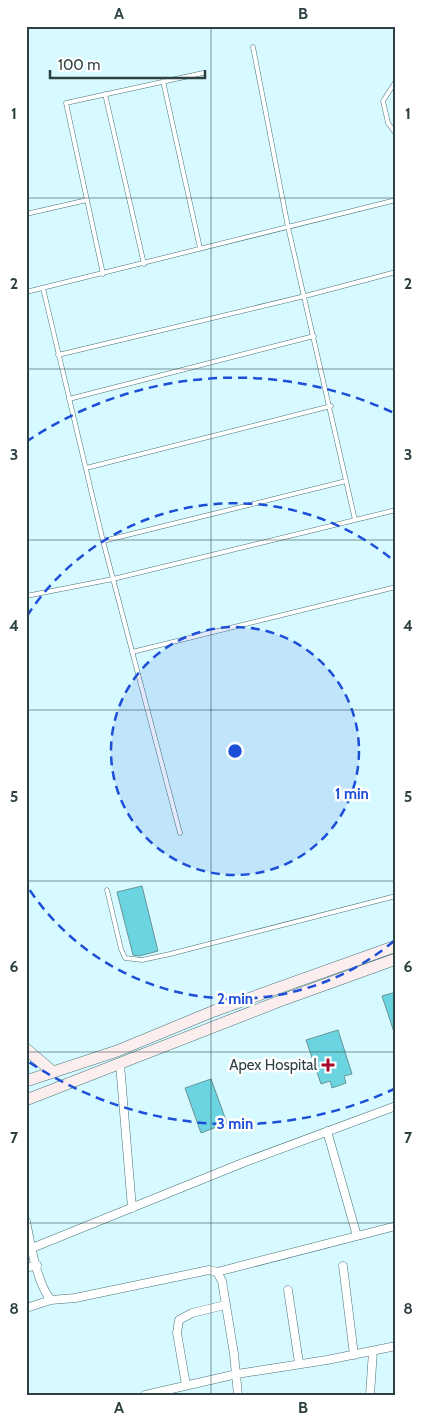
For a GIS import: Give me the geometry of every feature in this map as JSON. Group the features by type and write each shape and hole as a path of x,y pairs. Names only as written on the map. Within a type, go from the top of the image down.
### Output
{"main road":[{"path":"26,1081 117,1051 214,1011 396,946"},
{"path":"26,1100 285,999 396,959"},
{"path":"26,1049 52,1072"}],"street":[{"path":"120,1064 132,1208"},
{"path":"32,1248 327,1131 396,1106"},
{"path":"327,1131 357,1236"},
{"path":"26,1221 37,1265 51,1300"},
{"path":"26,1308 51,1300 63,1301 209,1270 217,1272 396,1226"},
{"path":"26,1268 37,1265"},
{"path":"343,1266 354,1355"},
{"path":"217,1272 222,1281 238,1395"},
{"path":"288,1290 299,1363"},
{"path":"186,1385 177,1333 179,1320 192,1313 225,1305"},
{"path":"145,1395 236,1374 354,1355 396,1346"},
{"path":"370,1395 373,1351"}],"lane":[{"path":"253,47 288,227 306,296 355,520"},
{"path":"103,274 66,103 203,72"},
{"path":"163,81 200,248"},
{"path":"396,81 383,101 388,122 396,134"},
{"path":"105,94 144,264"},
{"path":"26,214 87,200"},
{"path":"26,292 396,200"},
{"path":"58,355 306,296 396,272"},
{"path":"43,288 103,541 180,833"},
{"path":"69,399 314,336"},
{"path":"86,468 331,406"},
{"path":"103,541 346,481"},
{"path":"26,596 113,579 396,510"},
{"path":"132,652 396,586"},
{"path":"107,890 121,949 125,958 132,961 170,954 396,896"}],"building":[{"path":"142,886 158,951 139,956 133,955 117,892"},
{"path":"396,992 396,1032 394,1032 382,996"},
{"path":"338,1030 352,1074 344,1076 346,1083 332,1088 330,1081 321,1084 306,1040"},
{"path":"211,1079 227,1123 201,1133 185,1088"}],"place":[{"name":"Apex Hospital","path":"328,1065"}]}
